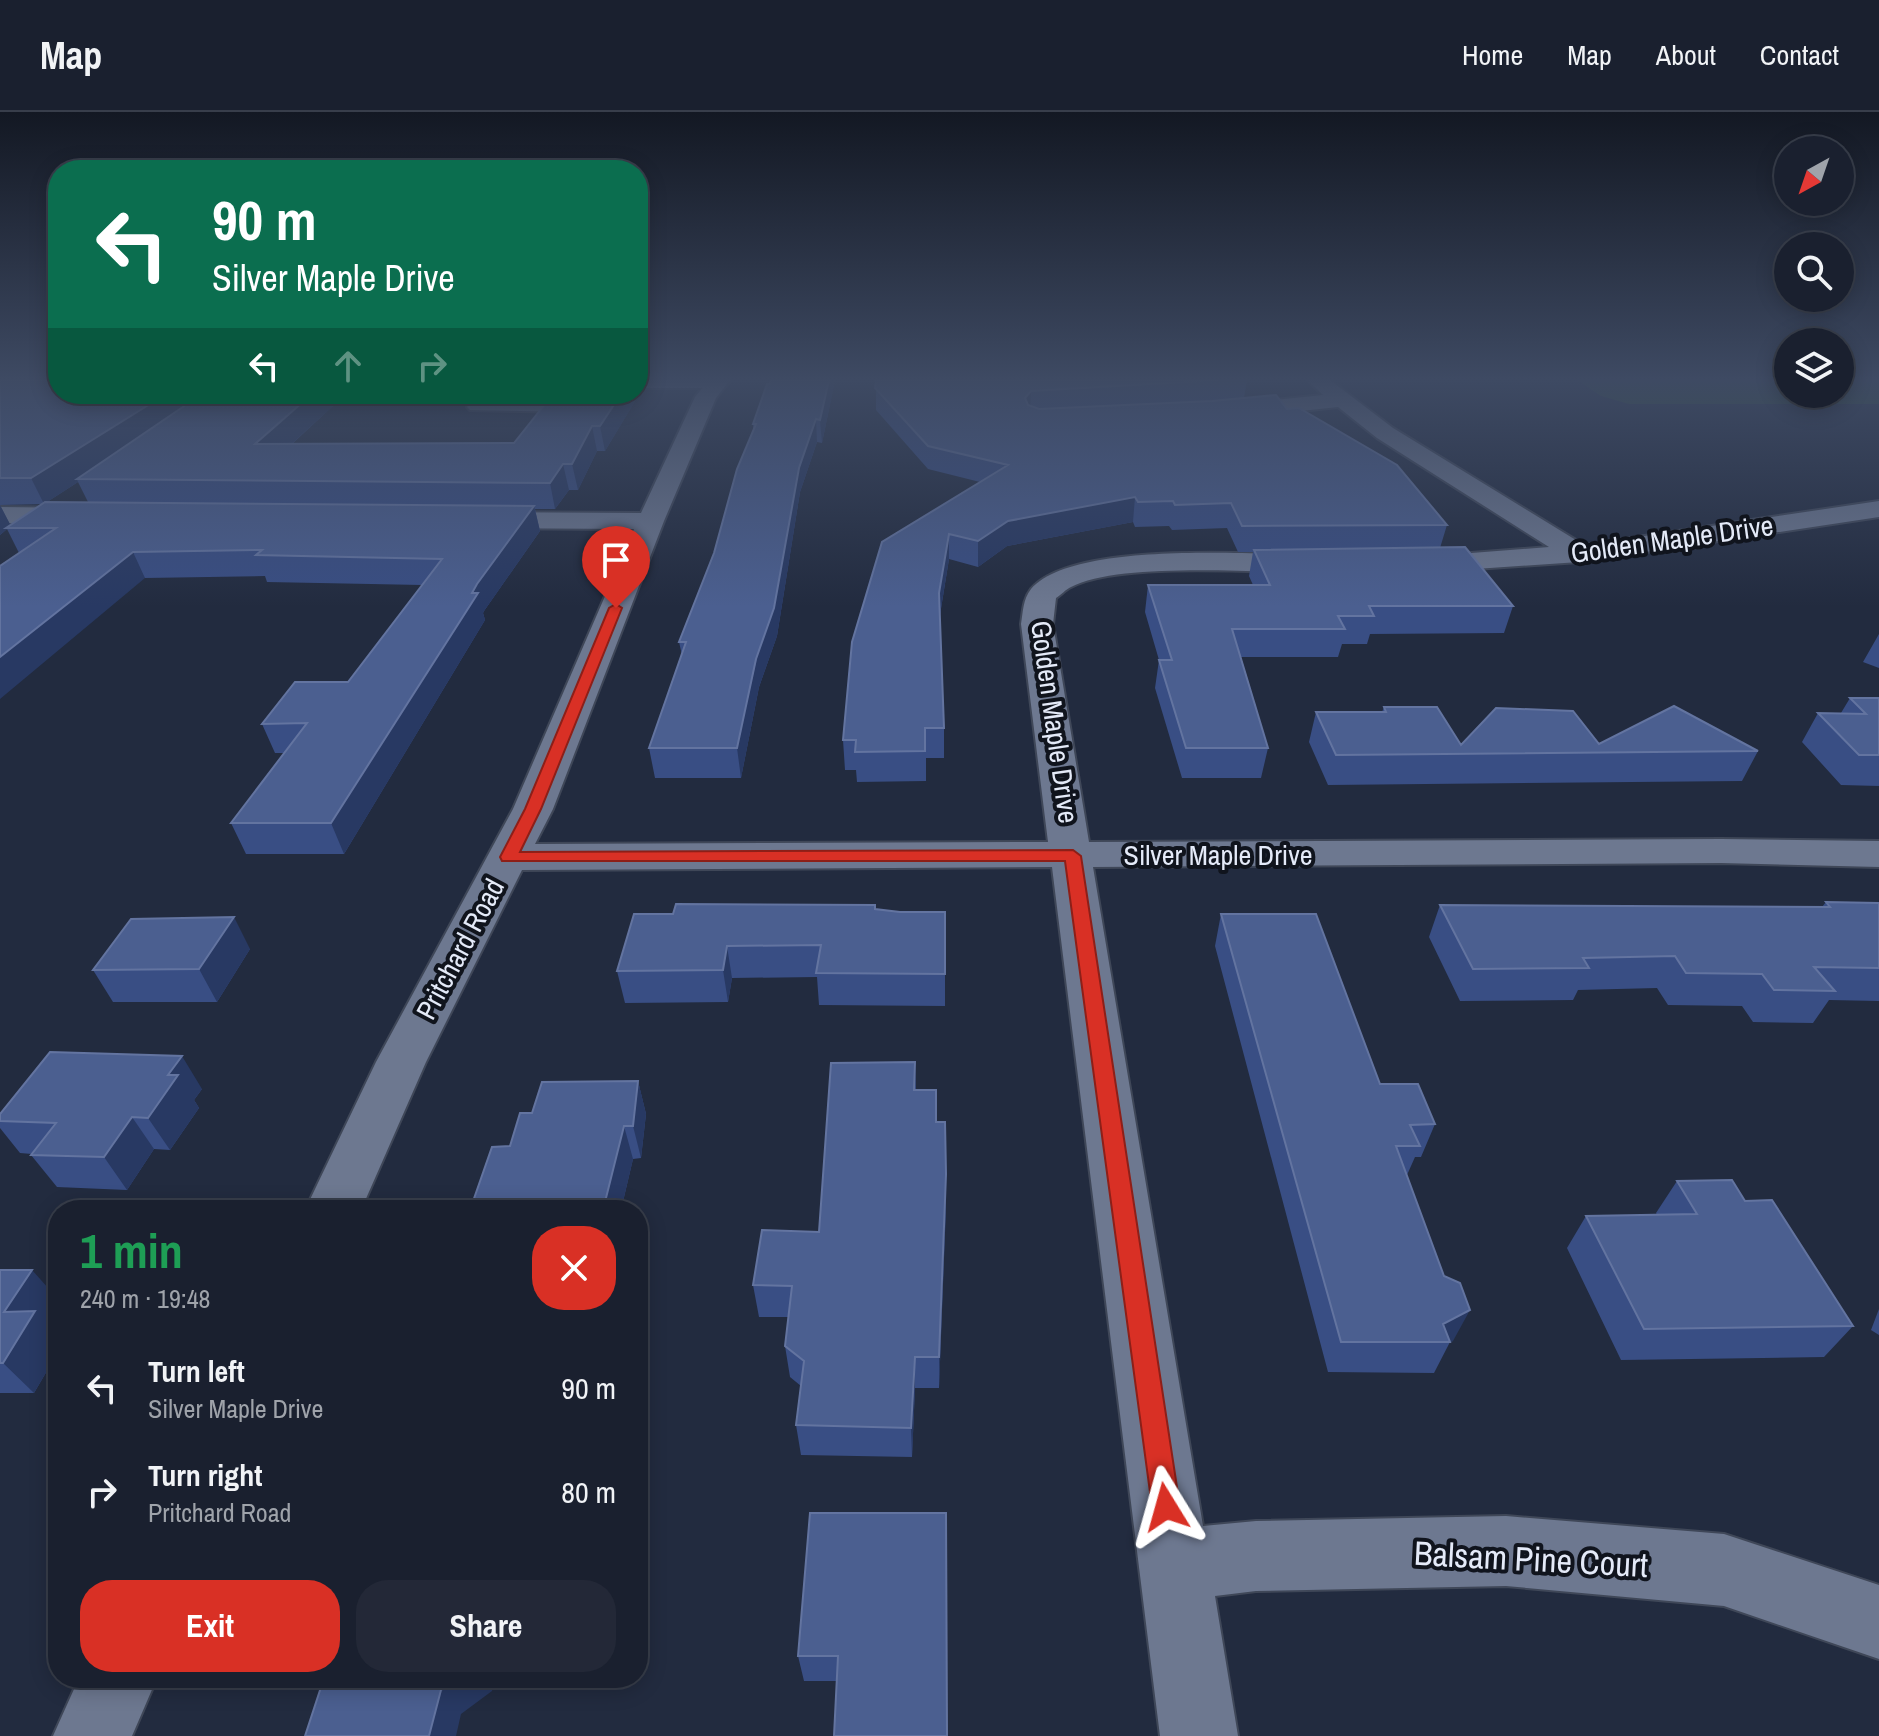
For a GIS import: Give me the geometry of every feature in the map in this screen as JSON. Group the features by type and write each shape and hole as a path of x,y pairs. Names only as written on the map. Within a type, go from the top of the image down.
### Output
{"street":[{"name":"Pritchard Road","path":"338,1200 401,1062 533,809 680,456"},
{"path":"1422,456 1579,554"},
{"path":"12,541 88,490"},
{"name":"Golden Maple Drive","path":"1199,1736 1037,624 1041,596 1065,577 1093,568 1127,564 1364,564 1505,560 1579,554 1879,509"},
{"path":"0,515 113,516"},
{"path":"445,520 651,521"},
{"name":"Silver Maple Drive","path":"508,857 1708,851 1879,854"},
{"name":"Balsam Pine Court","path":"1174,1565 1256,1556 1506,1551 1724,1570 1879,1622"},
{"path":"92,1736 114,1688"}],"building":[{"path":"0,456 67,456 31,478 0,478"},
{"path":"111,456 576,456 572,464 563,464 550,483 77,479"},
{"path":"743,456 803,456 774,608 756,659 737,748 649,748 686,642 679,642 714,553"},
{"path":"969,456 1381,456 1397,465 1447,525 1242,526 1231,503 1175,505 1173,501 1138,502 1135,497 1008,521 978,541 949,534 939,593 944,728 925,728 925,751 855,752 856,740 843,740 852,642 882,542 1008,465"},
{"path":"45,502 534,506 477,584 472,593 478,593 331,823 231,823 307,723 262,724 295,682 348,682 442,559 256,555 262,550 133,552 0,657 0,566 56,528 6,528"},
{"path":"1465,547 1513,606 1369,606 1374,616 1338,616 1345,629 1232,629 1268,748 1186,748 1159,660 1172,660 1148,585 1270,585 1254,550"},
{"path":"1850,698 1879,698 1879,755 1859,755 1818,713 1866,714"},
{"path":"1674,706 1758,751 1336,755 1316,712 1386,712 1384,707 1437,707 1461,745 1496,708 1573,711 1599,744"},
{"path":"1826,902 1879,903 1879,968 1814,967 1835,991 1774,990 1762,974 1686,973 1675,956 1583,958 1589,968 1473,969 1440,905 1830,907"},
{"path":"676,904 875,905 875,909 900,912 945,912 945,974 816,973 821,945 727,946 723,970 617,971 634,914 673,914"},
{"path":"1221,914 1316,914 1380,1084 1418,1084 1435,1124 1410,1125 1420,1146 1396,1146 1444,1276 1460,1283 1470,1310 1443,1324 1450,1342 1341,1342"},
{"path":"234,917 199,969 93,970 131,919"},
{"path":"50,1052 182,1056 168,1075 178,1075 148,1118 132,1117 104,1157 31,1155 56,1123 0,1121 0,1114"},
{"path":"915,1062 914,1090 936,1090 936,1122 945,1122 939,1357 915,1357 911,1428 796,1425 804,1361 785,1346 792,1286 753,1285 762,1230 819,1232 831,1063"},
{"path":"638,1081 633,1126 624,1126 606,1200 473,1200 492,1147 510,1146 520,1113 532,1113 542,1082"},
{"path":"1732,1180 1745,1201 1772,1200 1853,1326 1644,1329 1586,1216 1697,1214 1677,1181"},
{"path":"0,1270 32,1270 4,1312 35,1311 3,1363 0,1363"},
{"path":"810,1513 946,1513 947,1736 834,1736 838,1656 798,1656"},
{"path":"321,1688 444,1688 429,1736 305,1736"}],"route":[{"path":"616,608 533,809 508,857 1073,856 1166,1507"}]}
